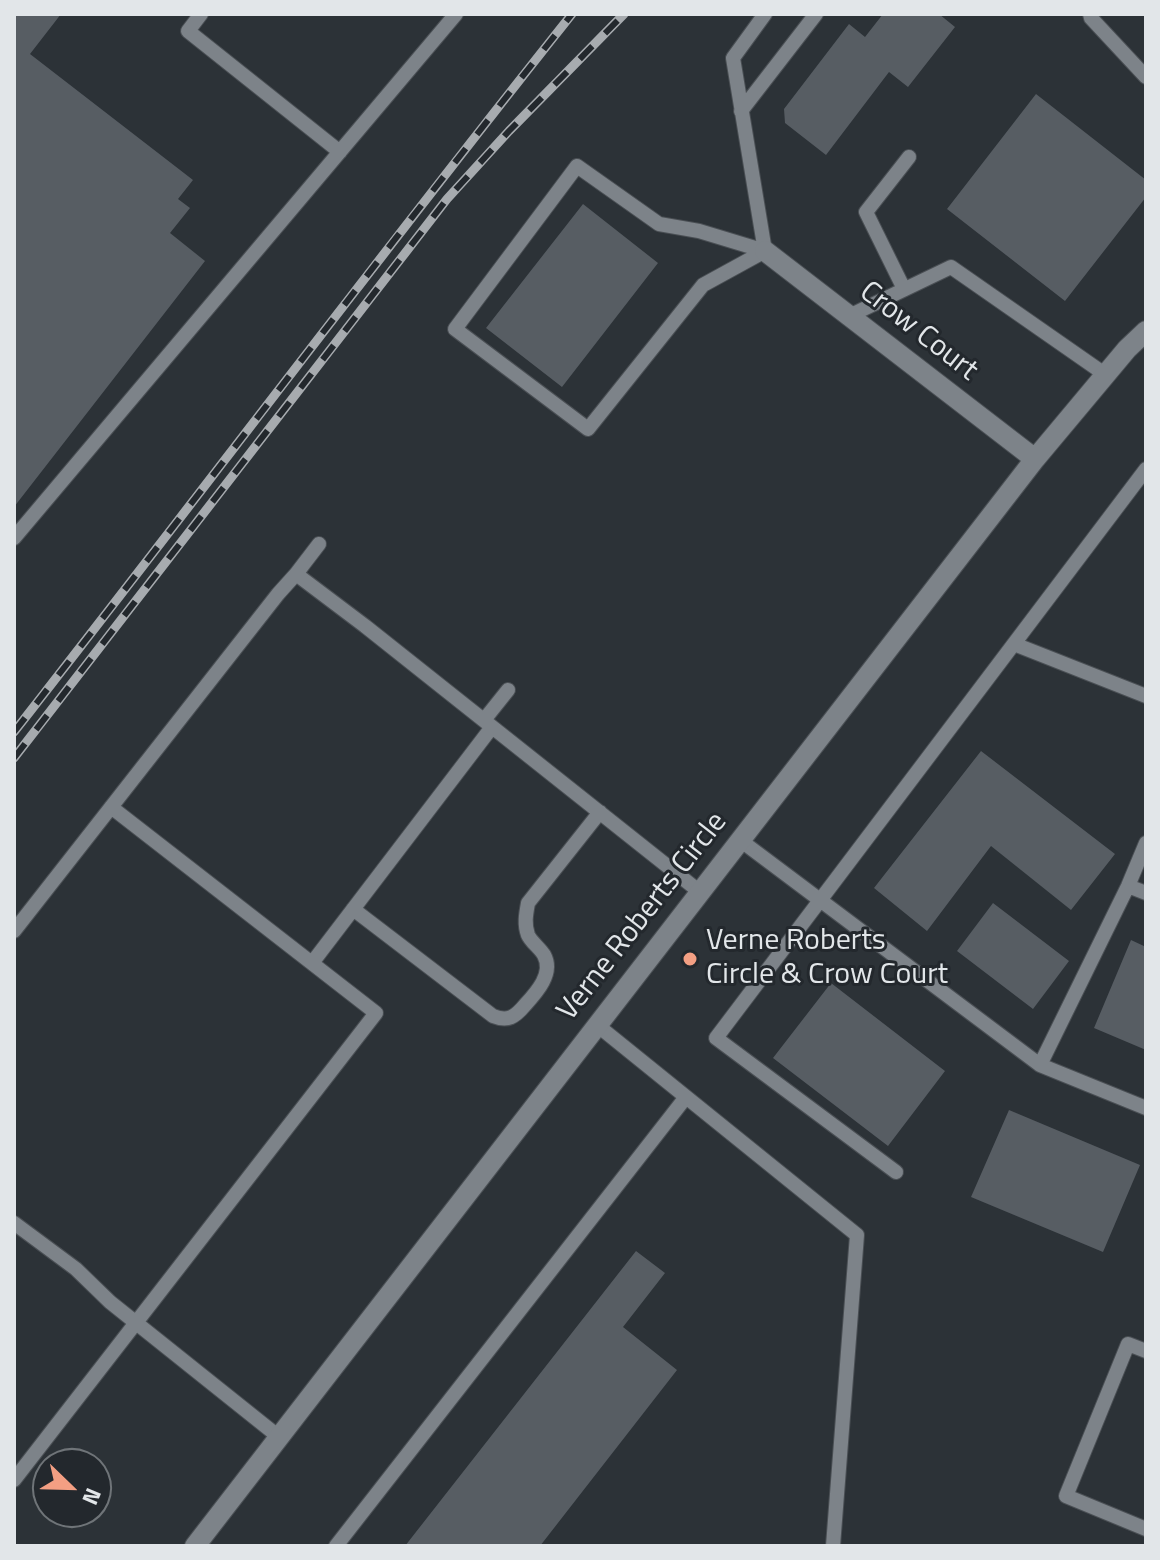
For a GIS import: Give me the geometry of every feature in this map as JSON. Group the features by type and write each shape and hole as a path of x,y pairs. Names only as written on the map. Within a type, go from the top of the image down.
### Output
{"street":[{"name":"Crow Court","path":"765,251 1035,459"},
{"name":"Verne Roberts Circle","path":"195,1546 1035,459 1127,349 1146,331"}],"lane":[{"path":"201,14 188,31 340,152"},
{"path":"14,538 456,14"},
{"path":"765,14 733,58 765,251"},
{"path":"741,111 816,14"},
{"path":"1090,14 1146,77"},
{"path":"904,289 866,212 909,157"},
{"path":"577,166 659,224 699,231 765,251 703,285 588,429 455,329 577,166"},
{"path":"849,316 951,267 1106,375"},
{"path":"896,1172 716,1038 1146,469"},
{"path":"14,931 319,544"},
{"path":"296,574 700,892"},
{"path":"1014,644 1146,696"},
{"path":"312,963 488,724 508,690"},
{"path":"14,1480 376,1013 111,807"},
{"path":"353,909 493,1016 503,1020 512,1018 537,991 546,970 545,957 528,936 525,917 528,903 600,812"},
{"path":"740,840 1040,1065 1146,1108"},
{"path":"1040,1065 1146,843"},
{"path":"1128,886 1146,893"},
{"path":"597,1025 857,1235 833,1546"},
{"path":"336,1546 686,1097"},
{"path":"14,1223 76,1269 110,1302 279,1437"},
{"path":"1146,1351 1128,1344 1066,1496 1146,1529"}],"building":[{"path":"14,14 61,14 30,54 193,180 178,199 190,208 170,233 205,261 14,507"},
{"path":"883,14 939,14 955,27 908,87 889,72 826,155 785,123 784,109 849,24 865,37"},
{"path":"1036,94 1146,180 1146,197 1065,301 947,209"},
{"path":"583,204 658,263 562,387 486,328"},
{"path":"981,751 1115,854 1071,910 991,846 927,931 874,888"},
{"path":"993,903 1069,961 1033,1009 957,951"},
{"path":"1131,940 1146,947 1146,1050 1094,1028"},
{"path":"831,983 945,1071 888,1146 773,1058"},
{"path":"1009,1110 1140,1165 1103,1252 971,1197"},
{"path":"636,1251 665,1273 623,1327 677,1370 540,1546 405,1546"}],"railway":[{"path":"14,732 572,14"},
{"path":"14,758 447,199 624,14"}],"place":[{"name":"Verne Roberts Circle & Crow Court","path":"690,959"}]}
